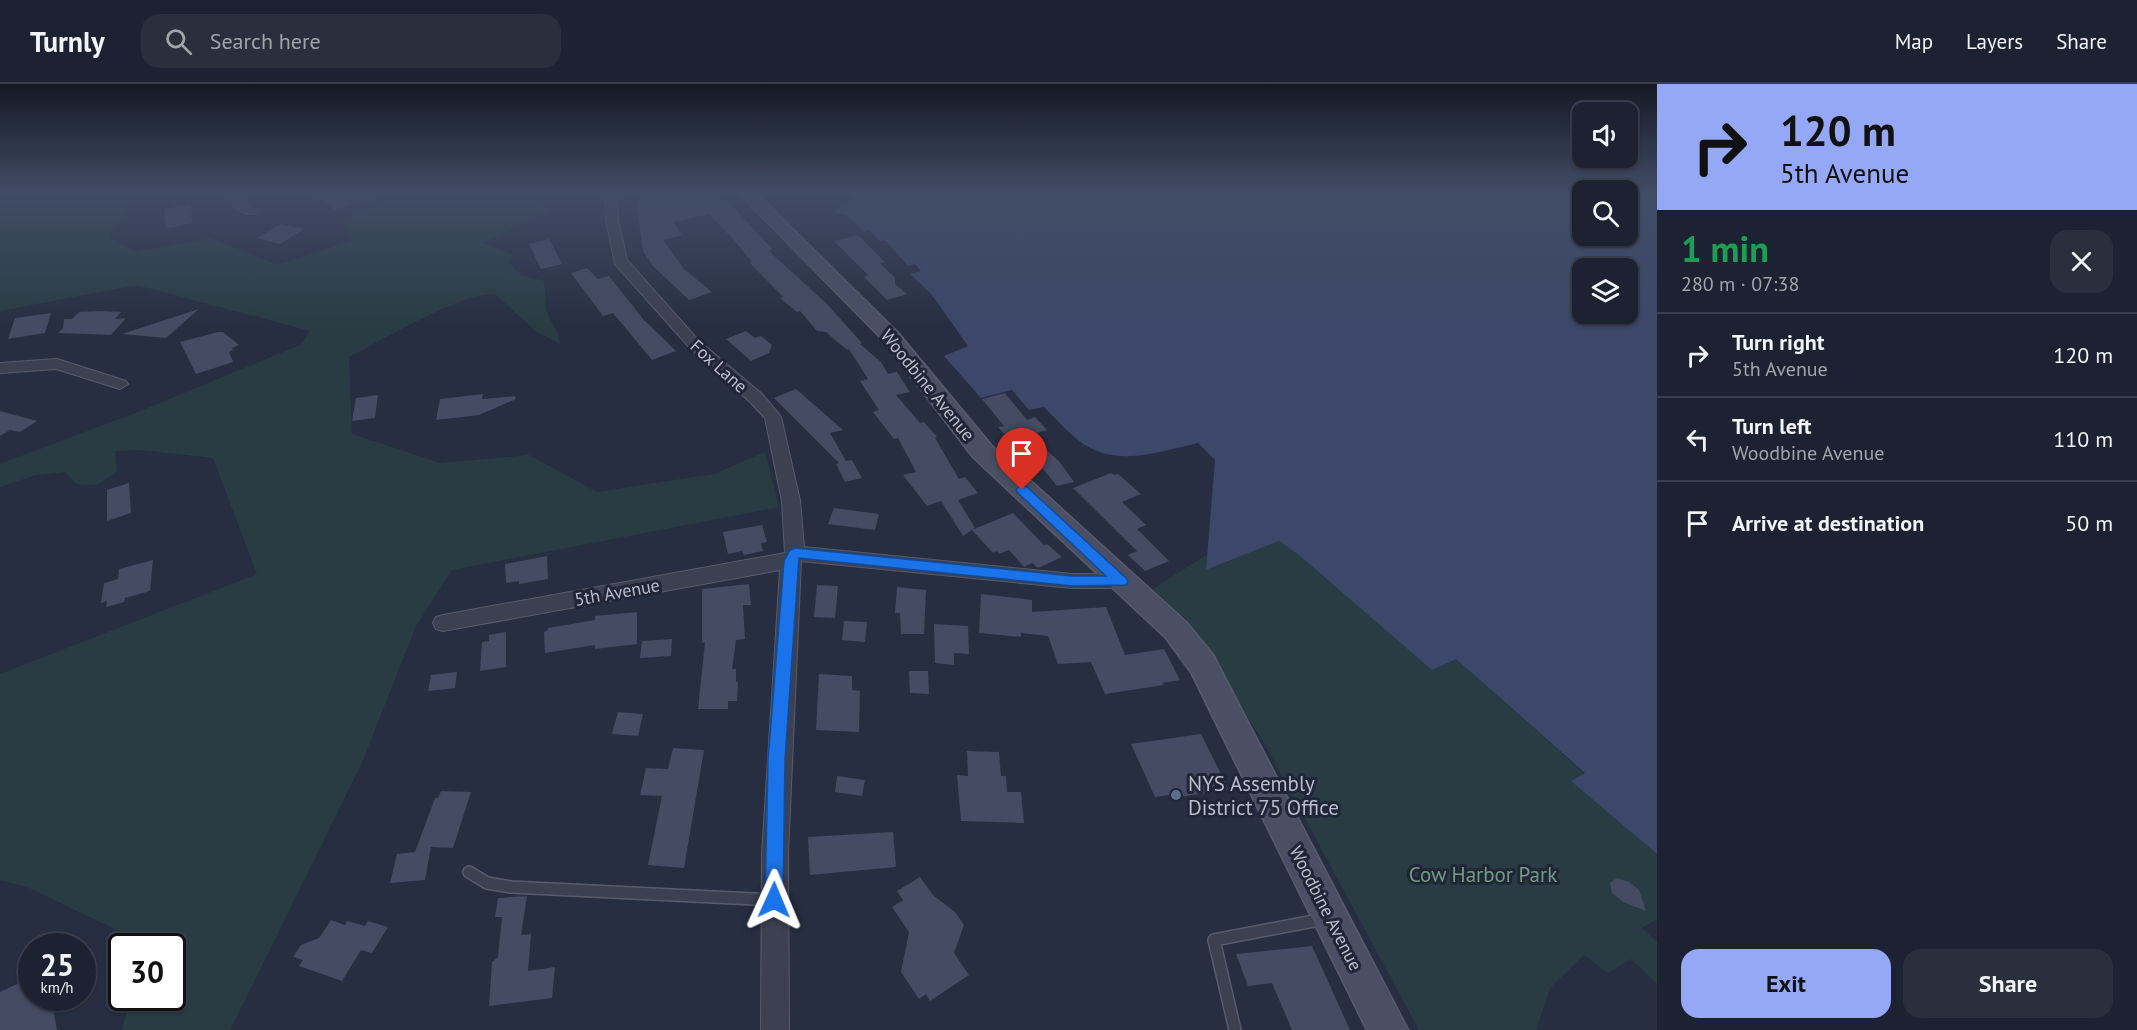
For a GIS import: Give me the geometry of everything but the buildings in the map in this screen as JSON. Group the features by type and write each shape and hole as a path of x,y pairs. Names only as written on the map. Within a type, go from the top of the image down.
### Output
{"main road":[{"name":"Woodbine Avenue","path":"792,238 891,337 982,451 1176,630 1202,664 1388,1030"}],"street":[{"name":"Fox Lane","path":"616,238 620,261 694,344 756,398 773,417 791,501 793,557 777,760 774,900 775,1030"},
{"path":"0,368 57,364 120,384"},
{"name":"5th Avenue","path":"443,623 793,557 1072,581 1121,581"}],"lane":[{"path":"469,872 487,883 511,887 774,900"},
{"path":"1235,1030 1214,940 1330,918"}],"green space":[{"path":"0,238 112,238 135,252 210,238 278,265 354,240 353,238 493,238 483,243 513,255 510,262 520,273 543,280 546,308 560,344 537,332 495,294 462,301 442,309 349,357 352,434 440,463 529,455 597,492 714,474 765,452 779,507 452,570 416,626 361,765 230,1030 122,1030 127,1011 186,1011 186,933 123,933 27,887 0,880 0,674 257,574 213,458 141,450 115,451 117,472 97,485 77,484 65,472 36,475 0,487 0,464 138,412 300,345 310,331 137,285 0,311"},
{"name":"Cow Harbor Park","path":"1279,541 1456,659 1585,774 1572,781 1657,854 1657,919 1642,928 1657,942 1657,984 1631,959 1608,973 1584,955 1550,988 1536,1030 1419,1030 1267,748 1186,619 1151,590 1208,554 1207,570"}],"water":[{"path":"877,238 1572,238 1572,246 1638,246 1638,238 1657,238 1657,854 1571,781 1585,773 1456,659 1432,670 1299,555 1279,541 1206,570 1215,460 1198,443 1141,455 1113,455 1099,452 1085,445 1044,407 1029,410 1012,390 981,398 944,356 968,346 932,295 910,274 921,271 915,264 908,266 885,240 880,241"}],"place":[{"name":"NYS Assembly District 75 Office","path":"1176,795"}],"route":[{"path":"774,900 777,760 791,561 795,553 1072,581 1121,581 1022,490"}]}
